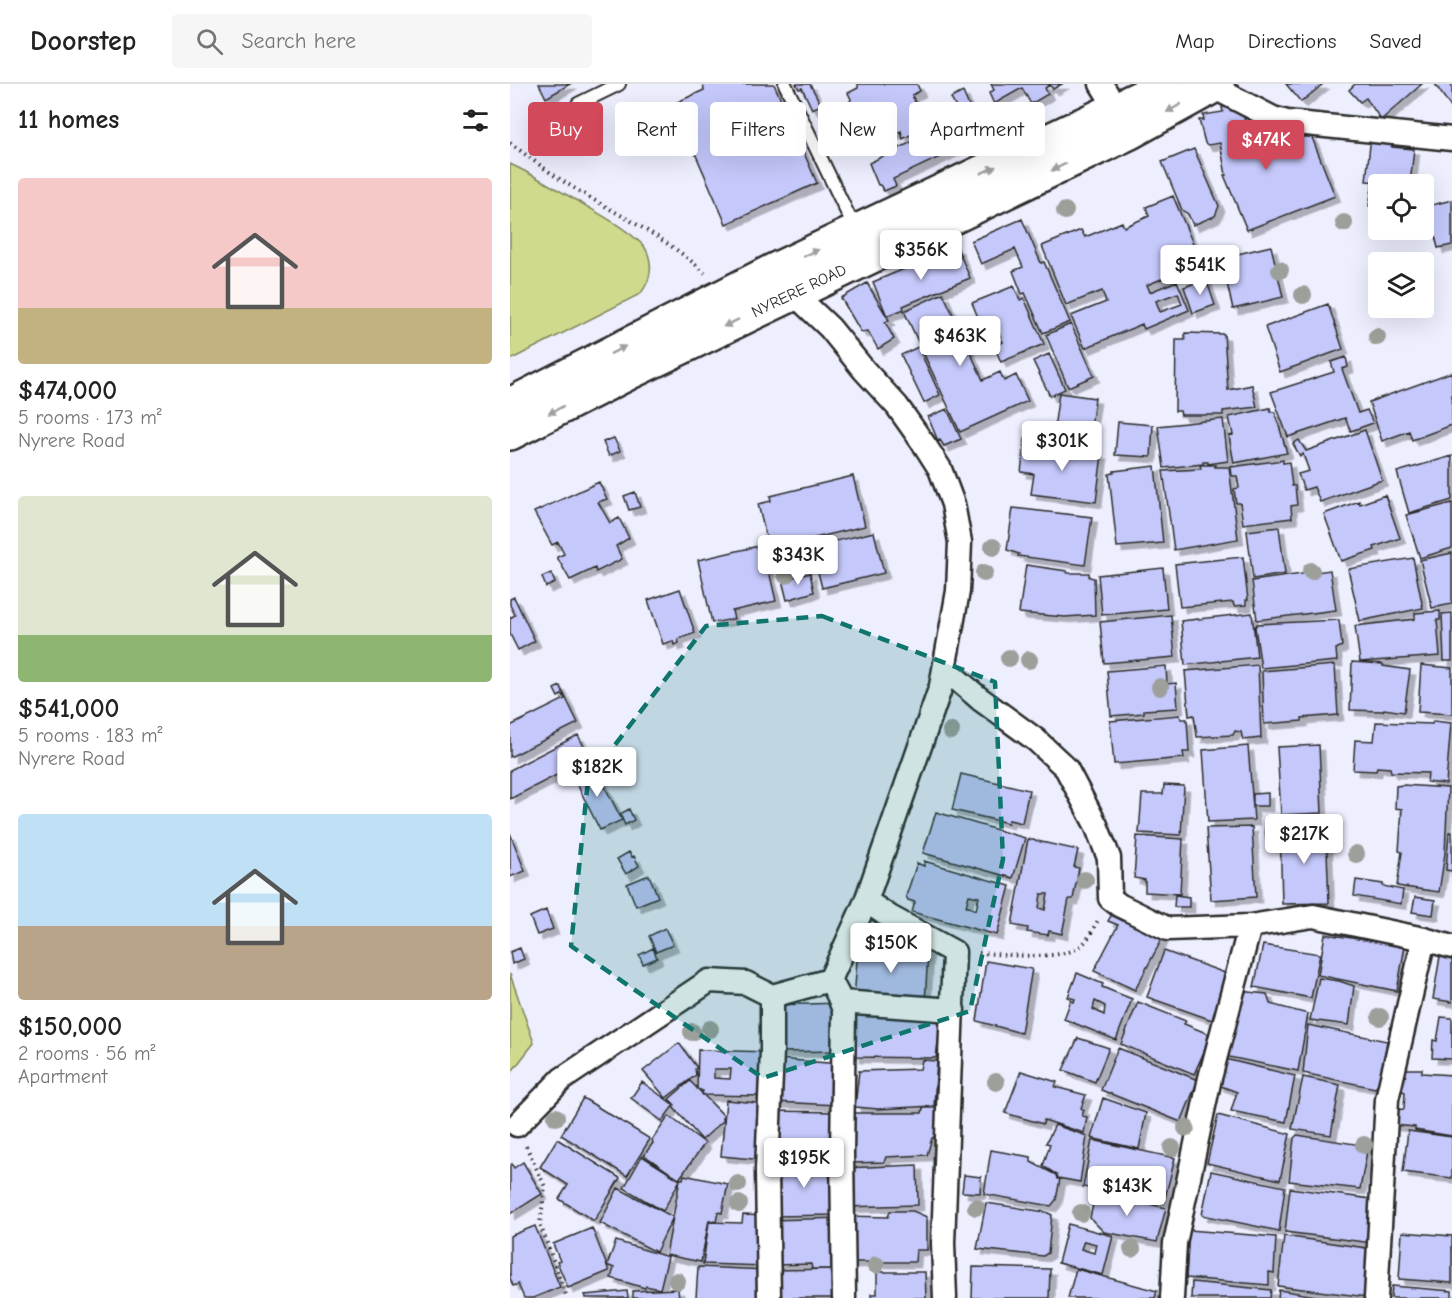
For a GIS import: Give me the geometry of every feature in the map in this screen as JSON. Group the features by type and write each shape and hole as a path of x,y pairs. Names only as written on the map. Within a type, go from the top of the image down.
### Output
{"main road":[{"name":"NYRERE ROAD","path":"510,405 728,294 783,282 856,232 1169,84"},
{"name":"NYRERE ROAD","path":"510,433 632,371 783,282 1116,109 1215,86"}],"street":[{"path":"1215,86 1273,118 1287,122 1452,139"},
{"path":"783,282 830,328 897,406 926,447 940,470 953,504 960,542 958,591 941,686 866,901 830,980"},
{"path":"945,669 980,699 1036,740 1066,768 1096,825 1109,858 1110,898 1119,905 1168,929 1250,926 1313,916 1452,947"},
{"path":"866,901 890,917 954,951 943,1243 945,1298"},
{"path":"1172,1298 1175,1243 1210,1078 1250,926"},
{"path":"1376,1298 1387,1099 1424,939"},
{"path":"517,1125 562,1079 709,981 746,983 772,996 830,980"},
{"path":"830,980 844,1010 842,1154 844,1298"},
{"path":"769,1298 767,1170 772,996"},
{"path":"841,1002 953,1010"}],"lane":[{"path":"582,102 619,84"},
{"path":"785,84 856,232"}],"path":[{"path":"510,143 567,183 650,232 688,258 728,294"},
{"path":"954,951 1046,956 1072,951 1084,944 1110,898"},
{"path":"517,1125 545,1187 540,1224 567,1298"}],"highlighted area":[{"path":"822,616 995,682 1003,859 970,1011 763,1078 571,946 588,780 706,626"}],"green space":[{"path":"510,164 626,231 644,246 649,258 650,271 647,283 640,294 510,360"},
{"path":"510,974 534,1043 510,1074"}],"building":[{"path":"539,84 570,84 546,98"},
{"path":"703,84 774,84 782,102 710,102 710,156 805,156 817,183 726,224 696,156 698,102 678,102 704,90"},
{"path":"796,84 810,84 819,102 818,106 812,109 802,88 799,89"},
{"path":"858,84 917,84 920,91 912,95 915,102 909,102 909,136 903,139 901,131 897,133 897,102 850,102 848,93 858,88"},
{"path":"991,84 1062,84 1053,89 1050,85 1045,88 1048,94 1034,102 1030,102 1022,88 998,102 993,102 989,93 994,90"},
{"path":"1286,84 1323,84 1301,102"},
{"path":"1355,84 1422,84 1381,120 1366,98 1360,102 1349,90"},
{"path":"1435,84 1452,84 1452,109"},
{"path":"963,92 967,102 953,102 951,98"},
{"path":"1232,105 1243,108 1246,132 1250,132 1256,157 1280,151 1282,155 1291,152 1287,142 1311,135 1335,196 1247,230 1224,175 1226,175 1220,143 1208,145 1205,143 1199,120 1204,120 1203,115 1223,112 1222,107"},
{"path":"1371,136 1393,139 1392,147 1414,149 1411,174 1368,174 1368,181 1366,181"},
{"path":"909,143 909,156 942,156 893,179 896,186 884,191 878,185 869,163 883,156 897,156 897,149"},
{"path":"1194,149 1219,206 1215,216 1193,225 1188,214 1182,210 1162,162"},
{"path":"1173,196 1201,263 1147,285 1150,292 1177,281 1189,310 1144,329 1142,324 1085,348 1071,316 1106,302 1102,291 1066,305 1042,246 1081,230 1085,237 1122,222 1124,227 1149,216 1146,207","holes":["1178,293 1182,304 1160,312 1156,301"]},
{"path":"1452,200 1452,245 1438,248 1434,231 1434,204"},
{"path":"1022,219 1070,322 1043,333 1025,293 1022,294 1013,271 1023,267 1015,249 981,264 971,241"},
{"path":"1271,246 1283,297 1233,309 1221,258"},
{"path":"957,247 970,278 903,306 904,309 887,316 873,282"},
{"path":"1206,279 1215,305 1193,313 1184,287"},
{"path":"867,283 889,320 885,322 894,339 878,349 868,331 861,332 841,298"},
{"path":"1014,286 1020,300 1024,298 1044,344 1001,362 994,346 1003,342 997,328 985,334 972,303"},
{"path":"943,293 983,380 1000,372 1004,381 1016,375 1028,401 960,432 904,311"},
{"path":"1328,304 1343,349 1280,372 1265,327"},
{"path":"1071,324 1094,376 1068,387 1046,335"},
{"path":"1185,333 1224,334 1228,390 1252,385 1257,407 1223,411 1223,415 1181,415 1180,411 1175,411 1176,340 1185,340"},
{"path":"918,347 940,395 924,403 901,355"},
{"path":"1049,354 1065,389 1050,396 1033,361"},
{"path":"1346,357 1348,367 1342,369 1358,413 1367,410 1373,423 1351,431 1345,418 1288,437 1271,392 1334,372 1331,362"},
{"path":"1452,372 1452,425 1412,440 1409,431 1382,441 1369,402"},
{"path":"1059,393 1095,398 1088,448 1052,443"},
{"path":"1270,408 1271,412 1275,412 1287,453 1234,463 1229,436 1233,435 1229,417"},
{"path":"947,409 961,439 944,446 940,440 938,441 928,417"},
{"path":"1223,419 1228,461 1164,468 1158,426"},
{"path":"1118,422 1153,425 1151,457 1115,455"},
{"path":"1365,430 1382,480 1320,502 1314,487 1304,490 1298,474 1309,471 1303,454 1300,456 1293,444 1299,440 1306,451"},
{"path":"614,438 620,451 609,456 603,442"},
{"path":"1025,439 1047,442 1046,447 1102,454 1096,502 1031,494 1034,474 1021,472"},
{"path":"1452,456 1452,500 1409,513 1397,472"},
{"path":"1283,460 1283,463 1289,462 1292,486 1295,486 1297,505 1291,506 1292,518 1243,524 1240,503 1236,503 1234,489 1239,488 1237,476 1232,476 1231,467"},
{"path":"1200,465 1229,467 1238,539 1174,550 1163,471 1201,469"},
{"path":"1155,466 1163,543 1117,547 1109,474 1114,471"},
{"path":"853,476 865,526 769,549 758,504 771,501 770,496"},
{"path":"599,482 607,499 598,502 610,523 619,518 629,538 616,546 622,559 596,572 595,568 570,580 557,557 564,554 558,542 552,545 534,512"},
{"path":"635,492 640,507 629,510 624,496"},
{"path":"1385,495 1400,538 1374,547 1375,550 1341,561 1324,514 1359,501 1360,504"},
{"path":"1452,503 1452,548 1420,558 1406,515"},
{"path":"1013,508 1092,517 1085,565 1018,556 1019,554 1007,550"},
{"path":"1279,527 1285,574 1253,579 1247,531"},
{"path":"874,532 884,573 822,588 816,564 806,567 802,549"},
{"path":"763,545 776,601 732,611 734,619 712,623 698,560"},
{"path":"1452,553 1452,604 1432,608 1420,560"},
{"path":"1243,557 1248,600 1246,600 1246,605 1234,606 1233,602 1180,607 1175,564"},
{"path":"1413,558 1423,608 1360,621 1348,569"},
{"path":"1026,565 1067,571 1067,573 1089,573 1089,577 1094,578 1095,615 1065,617 1019,613"},
{"path":"1163,568 1167,609 1102,615 1098,575"},
{"path":"1330,570 1336,610 1257,620 1252,581"},
{"path":"551,573 555,583 546,587 542,577"},
{"path":"810,573 814,592 787,600 782,580"},
{"path":"680,589 695,633 678,639 679,643 674,645 673,641 663,644 648,600"},
{"path":"514,597 535,641 518,650 510,634 510,618 515,615 510,599"},
{"path":"1440,611 1440,620 1437,620 1440,656 1360,662 1355,626 1415,619 1415,613"},
{"path":"1252,613 1257,657 1185,665 1181,621"},
{"path":"1452,613 1452,661 1444,661 1442,614"},
{"path":"1171,615 1175,657 1104,663 1100,622"},
{"path":"1339,620 1342,646 1336,649 1337,661 1261,668 1255,627 1257,624"},
{"path":"1352,662 1383,664 1383,666 1410,670 1404,712 1384,709 1383,711 1350,710"},
{"path":"1258,665 1261,738 1243,740 1241,732 1235,731 1233,735 1197,737 1194,715 1189,716 1185,671"},
{"path":"1335,665 1338,715 1264,724 1262,671"},
{"path":"1421,665 1452,668 1452,714 1418,712"},
{"path":"1166,666 1167,684 1176,683 1178,708 1144,710 1144,713 1111,716 1107,671"},
{"path":"560,686 578,723 510,757 510,726 565,699 563,694 558,697 554,689"},
{"path":"1180,715 1181,719 1187,719 1189,752 1183,752 1184,758 1114,764 1110,721"},
{"path":"1433,721 1451,723 1446,784 1427,782 1428,773 1391,772 1390,768 1377,767 1376,771 1353,770 1355,740 1374,741 1376,722 1432,724"},
{"path":"578,735 590,758 510,799 510,770"},
{"path":"1319,745 1322,813 1281,815 1277,747"},
{"path":"1248,746 1254,820 1208,822 1203,750"},
{"path":"594,766 622,820 600,830 573,776"},
{"path":"961,774 1029,790 1022,823 1009,820 1008,823 952,810"},
{"path":"1164,785 1184,786 1181,835 1139,833 1142,794 1163,794"},
{"path":"1396,786 1448,788 1445,853 1439,892 1397,886 1402,852 1399,851 1402,809 1395,808"},
{"path":"1268,793 1268,806 1253,806 1253,794"},
{"path":"629,809 634,820 625,825 620,814"},
{"path":"936,812 1025,838 1013,878 923,853"},
{"path":"1326,826 1329,903 1282,904 1280,827"},
{"path":"1252,827 1256,897 1211,900 1206,828"},
{"path":"1275,827 1277,843 1267,844 1265,828"},
{"path":"1449,832 1452,832 1452,871 1446,870"},
{"path":"510,833 525,871 510,877"},
{"path":"1137,836 1183,839 1180,894 1145,892 1145,880 1134,878"},
{"path":"1028,839 1078,850 1074,867 1079,868 1073,899 1069,899 1062,934 1049,931 1048,935 1027,932 1028,928 1012,925","holes":["1041,894 1048,894 1045,910 1039,908"]},
{"path":"629,852 639,866 626,874 617,859"},
{"path":"924,861 1010,886 997,935 912,912 915,902 908,900 906,896 917,863 924,866","holes":["969,895 979,897 976,910 966,906"]},
{"path":"649,875 658,897 636,906 627,884"},
{"path":"1356,880 1403,890 1401,904 1354,896"},
{"path":"1175,895 1189,897 1189,907 1174,907"},
{"path":"1415,897 1435,900 1433,915 1412,912"},
{"path":"1116,907 1165,933 1135,990 1094,971 1118,925 1108,921"},
{"path":"546,910 553,929 537,935 530,917"},
{"path":"665,928 673,945 656,952 649,936"},
{"path":"1325,934 1405,946 1397,991 1318,975"},
{"path":"861,944 928,951 925,1003 854,999 858,948 861,948"},
{"path":"1263,945 1320,954 1311,998 1254,987"},
{"path":"520,948 524,959 512,964 510,952"},
{"path":"653,948 657,958 643,964 639,955"},
{"path":"1164,951 1228,974 1212,1020 1147,997"},
{"path":"1440,956 1452,958 1452,1002 1433,999"},
{"path":"986,961 1032,969 1021,1033 977,1021"},
{"path":"1077,973 1103,984 1102,987 1132,999 1116,1040 1064,1019 1071,1000 1074,1002 1075,999 1068,997","holes":["1095,1001 1105,1006 1104,1015 1093,1009"]},
{"path":"1319,978 1354,986 1349,1025 1310,1020"},
{"path":"1239,991 1267,994 1270,1004 1308,1014 1298,1071 1224,1056"},
{"path":"1138,1002 1186,1021 1184,1024 1216,1037 1208,1056 1203,1054 1194,1074 1121,1044"},
{"path":"840,1003 841,1051 775,1052 774,1005"},
{"path":"854,1008 941,1017 936,1058 854,1057"},
{"path":"1441,1017 1452,1018 1452,1059 1432,1058 1433,1040 1437,1041"},
{"path":"1308,1025 1387,1041 1380,1083 1375,1088 1303,1073"},
{"path":"1078,1038 1109,1048 1095,1082 1063,1070"},
{"path":"679,1043 697,1068 695,1069 696,1075 666,1098 643,1071"},
{"path":"1118,1048 1198,1080 1181,1122 1101,1090"},
{"path":"698,1050 771,1052 764,1096 702,1095 703,1091 697,1089","holes":["714,1069 731,1069 730,1079 714,1078"]},
{"path":"778,1059 840,1064 837,1105 775,1102"},
{"path":"1225,1059 1295,1076 1286,1122 1231,1111 1237,1092 1218,1085"},
{"path":"922,1060 937,1061 934,1106 878,1109 855,1107 859,1071 920,1069"},
{"path":"1402,1069 1422,1069 1422,1073 1452,1075 1452,1136 1415,1130 1415,1127 1393,1125 1393,1110 1404,1109 1405,1092 1400,1090"},
{"path":"1021,1071 1057,1082 1055,1087 1086,1095 1081,1108 1084,1110 1082,1116 1087,1117 1084,1133 1044,1120 1043,1124 1005,1113"},
{"path":"1303,1077 1340,1085 1331,1135 1292,1129"},
{"path":"690,1081 724,1116 722,1118 724,1120 702,1140 673,1107 675,1105 669,1099"},
{"path":"642,1082 674,1105 662,1121 631,1098"},
{"path":"583,1098 650,1139 627,1176 561,1135"},
{"path":"1103,1098 1146,1113 1139,1149 1091,1138"},
{"path":"726,1100 768,1104 764,1160 721,1156"},
{"path":"923,1108 941,1108 942,1133 932,1138 927,1155 886,1157 884,1162 853,1163 850,1158 850,1113 922,1113"},
{"path":"772,1111 837,1112 837,1159 769,1158"},
{"path":"1218,1115 1290,1134 1280,1180 1207,1163"},
{"path":"669,1116 705,1143 679,1179 644,1155"},
{"path":"1055,1125 1087,1136 1080,1182 1058,1178 1043,1166 1050,1144 1046,1143"},
{"path":"1408,1131 1452,1137 1452,1178 1403,1172"},
{"path":"1297,1135 1368,1146 1360,1189 1289,1181 1294,1138"},
{"path":"557,1139 620,1178 594,1221 559,1199 568,1185 540,1167"},
{"path":"1092,1140 1175,1158 1164,1202 1083,1187"},
{"path":"991,1150 1031,1157 1031,1162 1056,1175 1057,1179 1060,1179 1056,1200 1051,1206 984,1194"},
{"path":"642,1156 680,1180 663,1211 624,1188"},
{"path":"523,1162 542,1194 510,1214 510,1166 512,1164 514,1168"},
{"path":"769,1164 837,1164 837,1215 774,1216"},
{"path":"917,1165 918,1205 844,1207 843,1168"},
{"path":"1211,1171 1285,1187 1279,1231 1202,1215"},
{"path":"684,1175 728,1184 722,1213 718,1212 716,1222 709,1220 701,1262 666,1255 680,1179 683,1179"},
{"path":"964,1175 981,1177 980,1193 962,1192"},
{"path":"618,1188 673,1217 656,1252 600,1223"},
{"path":"1290,1188 1378,1200 1372,1243 1285,1232"},
{"path":"1096,1191 1166,1208 1157,1242 1104,1232 1090,1218"},
{"path":"986,1203 1046,1212 1052,1215 1048,1253 1043,1256 977,1249"},
{"path":"890,1211 913,1211 927,1217 927,1250 916,1250 915,1262 847,1262 845,1216 888,1217"},
{"path":"743,1215 768,1216 766,1266 703,1264 709,1222 742,1223"},
{"path":"842,1218 840,1269 812,1269 811,1264 775,1265 770,1220"},
{"path":"1068,1224 1113,1236 1103,1275 1058,1263","holes":["1084,1241 1096,1244 1094,1253 1081,1249"]},
{"path":"535,1226 560,1287 533,1298 524,1298 518,1284 513,1286 510,1278 510,1236"},
{"path":"592,1228 609,1271 568,1288 557,1262 560,1261 553,1244"},
{"path":"1189,1230 1276,1237 1274,1273 1269,1272 1269,1285 1186,1278"},
{"path":"1402,1232 1452,1236 1452,1283 1399,1279"},
{"path":"1284,1236 1373,1249 1367,1297 1278,1286"},
{"path":"616,1241 668,1257 660,1289 646,1286 645,1288 611,1278 614,1268 607,1265"},
{"path":"698,1267 767,1270 765,1298 696,1298"},
{"path":"973,1267 1050,1269 1049,1298 972,1298"},
{"path":"840,1269 840,1298 773,1298 773,1270"},
{"path":"1076,1269 1157,1291 1155,1298 1068,1298"},
{"path":"877,1272 925,1272 926,1298 871,1298 871,1294 877,1294"},
{"path":"1192,1282 1271,1290 1270,1298 1191,1298"},
{"path":"1392,1286 1452,1291 1452,1298 1391,1298"},
{"path":"678,1289 679,1298 633,1298 633,1291"},
{"path":"1279,1290 1328,1298 1278,1298"},
{"path":"627,1291 628,1298 586,1298 585,1295"}]}
